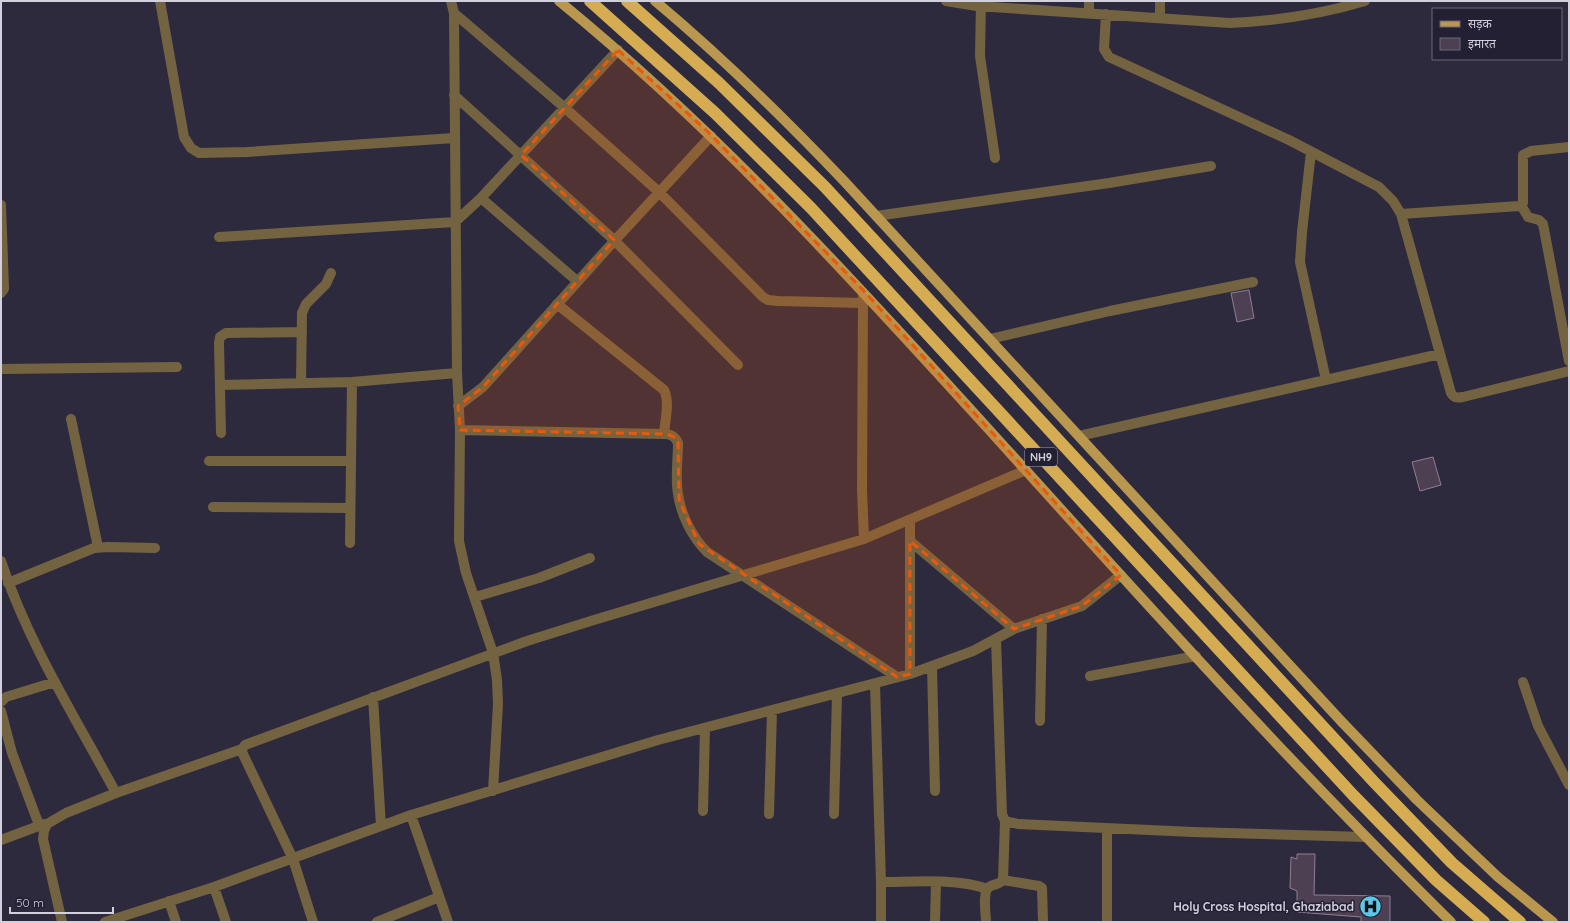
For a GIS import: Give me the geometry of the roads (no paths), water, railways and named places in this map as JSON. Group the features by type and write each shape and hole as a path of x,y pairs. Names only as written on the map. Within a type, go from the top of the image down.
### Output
{"highway":[{"name":"NH9","path":"590,1 716,113 811,208 1353,795 1436,880 1484,922"},
{"name":"NH9","path":"627,1 719,83 825,187 1374,782 1452,863 1520,922"}],"main road":[{"path":"560,1 618,50 711,136 774,198 863,290 1121,575 1365,837 1451,922"},
{"path":"655,1 728,66 792,127 990,339 1336,715 1417,800 1498,877 1553,922"}],"street":[{"path":"160,1 184,137 191,148 199,153 247,152 454,138"},
{"path":"451,1 454,13 457,373 460,430 459,541 466,573 493,653 497,680 498,704 493,791"},
{"path":"946,1 1089,13 1230,22 1249,22 1296,16 1358,2"},
{"path":"1089,1 1089,13"},
{"path":"1160,1 1160,18"},
{"path":"981,4 980,56 995,158"},
{"path":"454,13 565,108 659,192 755,290 768,300 778,302 863,303"},
{"path":"1106,14 1104,49 1110,57 1311,152 1379,187 1393,201 1401,214 1451,393 1457,398 1569,372"},
{"path":"219,237 456,222 481,198 618,50"},
{"path":"454,94 614,240 738,365"},
{"path":"458,406 483,387 614,240 711,136"},
{"path":"1569,147 1531,151 1523,155 1523,200 1521,204 1528,217 1539,220 1542,224 1569,361"},
{"path":"1311,152 1300,262 1326,380"},
{"path":"876,216 1109,183 1211,166"},
{"path":"481,198 577,281"},
{"path":"1401,214 1521,204"},
{"path":"1,205 4,289 1,293"},
{"path":"301,383 303,309 326,284 331,273"},
{"path":"990,339 1110,311 1253,282"},
{"path":"863,290 862,490 864,540"},
{"path":"557,304 664,390 667,404 664,434"},
{"path":"221,434 219,343 222,335 226,333 302,332"},
{"path":"1079,436 1440,354"},
{"path":"1,369 177,367"},
{"path":"220,385 352,382 457,373"},
{"path":"350,543 352,382"},
{"path":"71,419 98,547"},
{"path":"460,430 672,435 676,438 678,443 677,492 679,500 694,538 707,552 897,677"},
{"path":"209,461 351,461"},
{"path":"1,840 116,793 242,749 245,745 493,653 594,620 864,540 1026,470"},
{"path":"212,507 350,508"},
{"path":"910,520 910,674"},
{"path":"910,541 1014,629"},
{"path":"8,583 98,547 155,548"},
{"path":"475,597 539,578 590,558"},
{"path":"1,561 8,583 35,644 116,793"},
{"path":"105,922 214,887 411,815 658,740 910,674 973,651 1014,629 1082,606 1121,575"},
{"path":"1040,721 1042,619"},
{"path":"996,639 1002,814 1005,821 1003,880"},
{"path":"1090,676 1196,656"},
{"path":"932,666 934,791"},
{"path":"1,702 6,697 55,682"},
{"path":"1523,682 1538,726 1569,785"},
{"path":"875,684 881,882 880,922"},
{"path":"834,814 836,694"},
{"path":"373,697 381,826"},
{"path":"1,711 3,730 43,824 43,839 62,922"},
{"path":"769,814 772,711"},
{"path":"703,811 705,728"},
{"path":"242,749 293,859 313,922"},
{"path":"411,815 448,922"},
{"path":"1005,821 1018,824 1107,829 1365,837"},
{"path":"1107,829 1107,922"},
{"path":"986,922 985,896 987,889 1003,880 1039,886 1042,888 1043,922"},
{"path":"881,882 936,882 973,885 987,889"},
{"path":"935,922 936,882"},
{"path":"214,887 226,922"},
{"path":"377,922 439,897"},
{"path":"169,901 176,922"}],"place":[{"name":"Holy Cross Hospital, Ghaziabad","path":"1370,906"}]}
